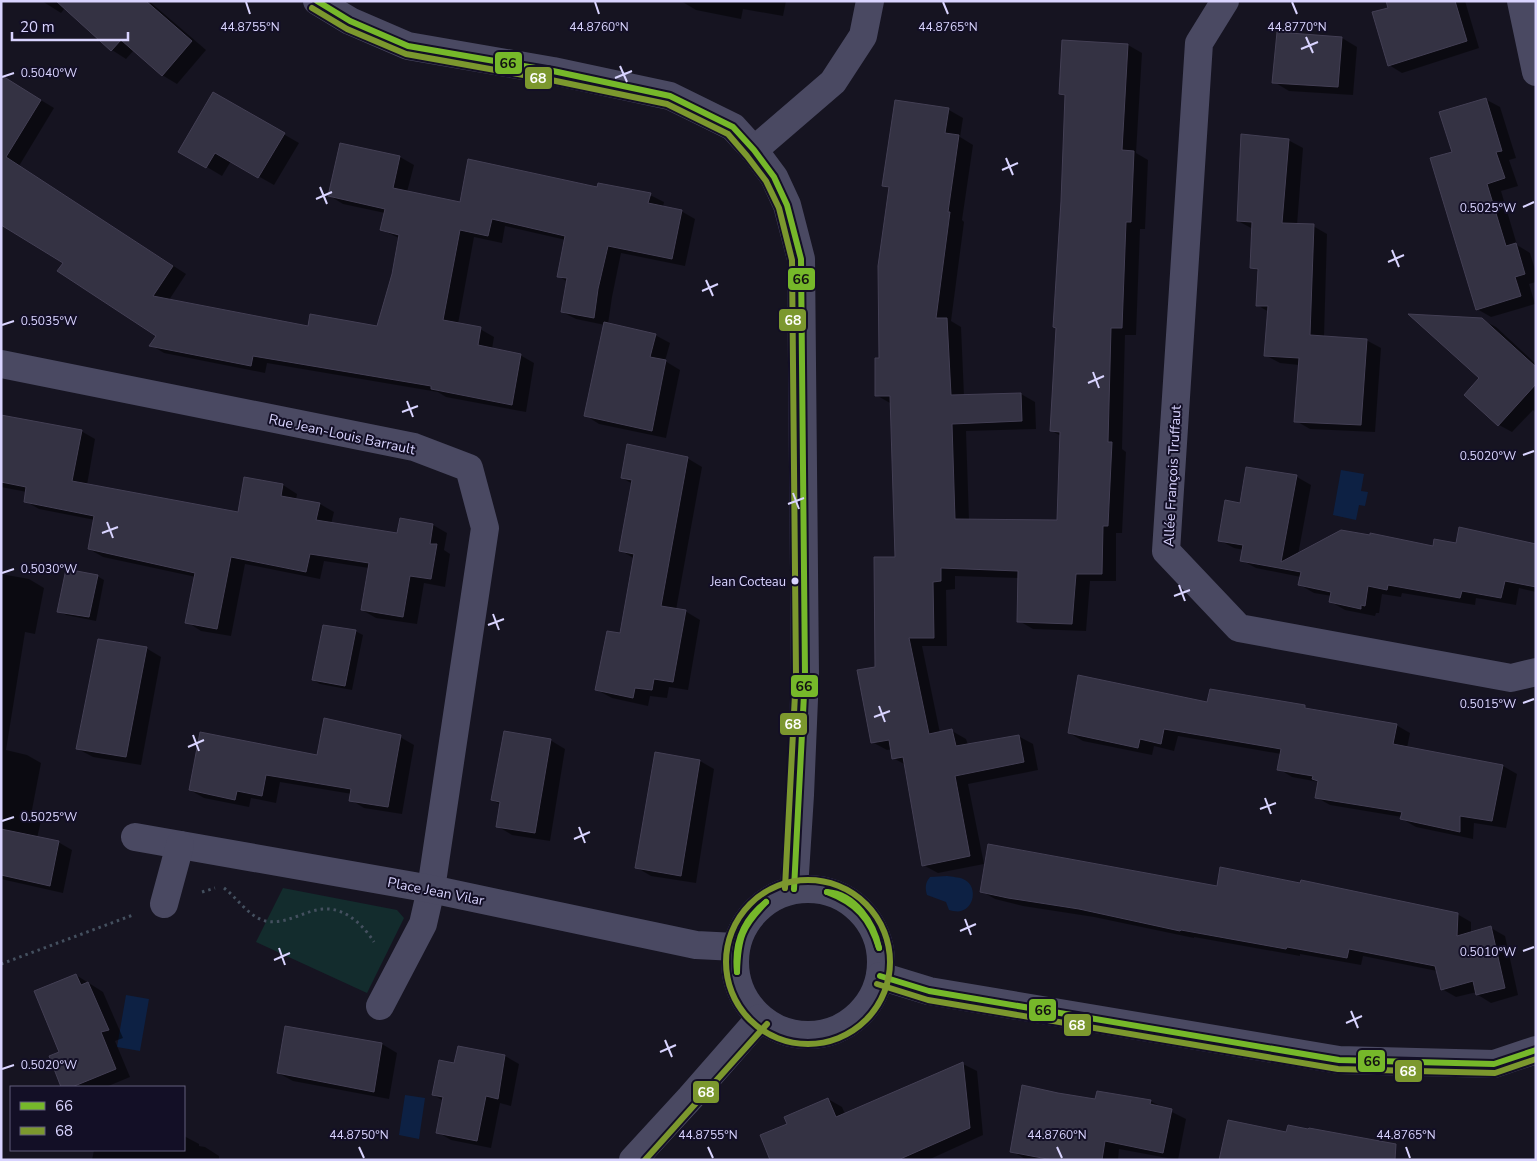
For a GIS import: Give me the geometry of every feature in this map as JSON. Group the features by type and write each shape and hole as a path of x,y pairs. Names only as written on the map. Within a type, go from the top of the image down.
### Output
{"street":[{"path":"317,1 350,21 408,46 553,72 670,96 732,126 754,150 774,177 787,205 801,259 805,675 794,889"},
{"path":"754,150 833,82 863,36 870,1"},
{"name":"Allée François Truffaut","path":"1225,1 1199,44 1166,551 1238,628 1511,678 1536,672"},
{"path":"1521,1 1536,72"},
{"name":"Rue Jean-Louis Barrault","path":"1,364 414,447 468,468 485,528 431,889"},
{"name":"Place Jean Vilar","path":"135,837 431,889 696,945 736,947"},
{"path":"166,897 180,845"},
{"path":"818,888 841,896 860,909 874,929 881,952 880,976 871,1000 855,1019 832,1032 807,1036 782,1031 760,1018 748,1004 738,986 735,967 736,947 743,927 756,910 774,897 794,889 818,888"},
{"path":"380,1006 423,924 431,889"},
{"path":"880,976 929,991 1339,1060 1494,1064 1536,1050"},
{"path":"633,1160 760,1018"}],"path":[{"path":"1,964 166,897 192,895 213,888 225,888 250,913 267,921 284,921 325,909 338,910 357,922 370,935 385,957 400,968"}],"green space":[{"path":"283,888 397,910 404,918 367,993 256,942"}],"water":[{"path":"1341,470 1364,474 1361,491 1368,492 1365,506 1359,505 1356,520 1333,515"},
{"path":"947,876 961,878 971,886 972,900 966,909 961,911 949,910 946,902 927,895 926,886 930,877"},
{"path":"126,995 149,999 140,1051 117,1047"},
{"path":"405,1095 425,1098 419,1139 399,1135"}],"building":[{"path":"56,1 146,1 192,41 162,76 121,40 111,51"},
{"path":"1386,1 1455,1 1467,41 1388,66 1372,12 1388,8"},
{"path":"1277,32 1342,37 1338,87 1272,83"},
{"path":"1062,40 1128,44 1122,150 1134,151 1131,222 1126,222 1122,328 1111,328 1108,442 1112,442 1108,526 1103,526 1102,574 1076,574 1072,624 1017,622 1018,571 941,568 941,581 933,582 934,638 909,638 929,734 952,729 956,746 1019,735 1024,762 955,776 970,856 922,866 903,757 892,759 889,740 871,743 857,670 875,667 874,557 895,557 890,396 875,396 875,358 879,358 878,266 889,187 882,186 895,100 949,108 945,133 959,135 936,318 947,318 951,395 1021,393 1022,421 952,424 955,519 1057,520 1060,432 1050,431 1056,328 1053,327 1065,95 1059,94"},
{"path":"1,75 41,100 6,157 173,266 153,296 308,326 310,314 377,326 392,274 399,235 380,230 385,209 328,196 340,143 400,156 393,188 460,202 468,159 597,187 598,183 651,193 648,203 682,210 672,259 608,246 598,289 594,318 561,312 567,278 557,277 565,236 492,219 488,236 460,230 443,320 481,327 478,345 521,354 512,405 431,389 431,386 253,356 251,366 149,346 156,336 57,271 63,263 1,225"},
{"path":"213,92 285,133 258,178 215,153 206,168 178,152"},
{"path":"1486,98 1502,151 1496,152 1505,178 1487,184 1506,246 1516,243 1525,274 1515,277 1521,296 1476,310 1430,158 1452,152 1439,112"},
{"path":"1241,134 1289,139 1282,223 1314,224 1310,335 1367,339 1361,425 1294,422 1299,358 1264,356 1268,306 1256,306 1258,269 1250,268 1252,222 1237,221"},
{"path":"1408,314 1482,318 1536,367 1536,384 1498,426 1464,395 1479,378"},
{"path":"604,322 656,334 650,357 666,360 652,431 584,416"},
{"path":"1,415 82,430 72,481 238,512 244,477 283,484 281,496 320,503 316,520 397,533 400,518 433,524 430,544 437,544 431,579 410,576 403,617 361,610 369,563 310,554 306,572 231,557 217,629 185,623 195,573 88,549 94,516 24,502 26,487 1,482"},
{"path":"627,444 688,457 661,606 686,610 673,682 654,679 652,690 635,688 633,698 595,690 607,631 620,633 634,554 619,551 632,480 621,478"},
{"path":"1246,467 1297,475 1281,562 1341,530 1370,535 1370,533 1433,546 1434,539 1456,543 1459,527 1536,544 1536,587 1505,581 1501,598 1462,591 1460,598 1388,585 1387,590 1368,586 1365,606 1361,605 1361,609 1329,602 1331,592 1298,585 1301,572 1240,561 1243,545 1218,541 1225,500 1240,503"},
{"path":"66,569 98,575 89,617 57,612"},
{"path":"323,625 356,630 345,686 312,680"},
{"path":"98,639 147,647 126,757 76,749"},
{"path":"1078,675 1207,702 1210,689 1305,705 1305,708 1397,724 1393,744 1503,765 1492,821 1460,816 1460,832 1400,819 1402,812 1315,798 1318,781 1312,779 1313,776 1277,770 1281,749 1164,729 1161,744 1140,739 1138,748 1068,733"},
{"path":"324,718 401,735 388,807 349,801 351,789 266,775 262,796 237,791 235,800 189,790 200,732 317,755"},
{"path":"504,731 551,739 535,833 496,827 500,802 491,800"},
{"path":"655,752 700,760 681,876 635,868"},
{"path":"1,829 59,841 50,886 1,875"},
{"path":"988,844 1217,886 1220,867 1300,883 1301,880 1458,913 1457,936 1491,926 1505,988 1476,995 1473,981 1441,990 1435,966 1349,949 1347,958 1287,947 1286,949 1180,931 1079,909 980,892"},
{"path":"76,974 81,985 88,982 109,1030 101,1032 116,1069 74,1086 61,1086 49,1056 59,1052 34,991"},
{"path":"285,1026 382,1043 374,1092 277,1073"},
{"path":"458,1046 505,1055 498,1099 486,1096 477,1141 436,1133 443,1097 432,1095 439,1060 454,1063"},
{"path":"963,1062 970,1128 898,1160 770,1160 760,1135 787,1124 784,1117 828,1098 836,1117"},
{"path":"1022,1085 1095,1099 1097,1091 1151,1100 1150,1104 1172,1109 1163,1153 1105,1141 1102,1160 1053,1160 1010,1152"},
{"path":"1228,1120 1286,1132 1288,1125 1396,1144 1395,1160 1219,1160"}],"transit line":[{"name":"66","path":"317,1 350,21 408,46 553,71 670,96 733,127 754,150 774,177 787,205 801,259 805,675 794,889"},
{"name":"68","path":"312,8 347,29 406,54 551,80 667,104 728,134 766,181 779,208 792,260 796,675 785,888"},
{"name":"68","path":"808,880 839,886 866,904 884,931 890,962 884,993 866,1020 839,1038 808,1044 777,1038 750,1020 732,993 726,962 732,931 750,904 777,886 808,880"},
{"name":"66","path":"827,892 846,898 862,911 873,929 879,948"},
{"name":"66","path":"827,892 846,901 860,913 871,928 879,948"},
{"name":"66","path":"737,972 737,952 742,933 751,917 766,902"},
{"name":"66","path":"737,972 740,941 743,933 751,919 766,902"},
{"name":"66","path":"880,976 929,991 1339,1060 1494,1064 1536,1050"},
{"name":"68","path":"877,984 928,1000 1338,1069 1495,1073 1536,1059"},
{"name":"68","path":"645,1160 767,1024"}],"place":[{"name":"Jean Cocteau","path":"795,581"}]}
